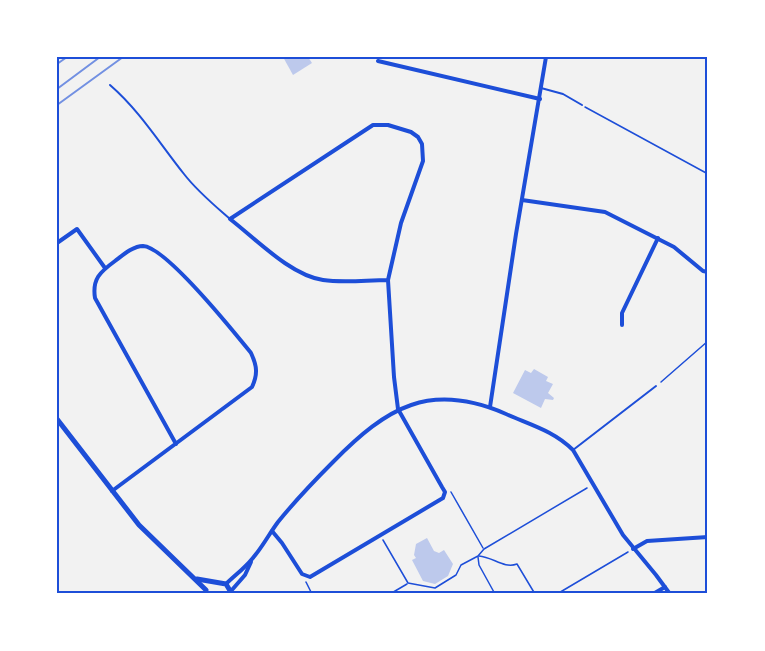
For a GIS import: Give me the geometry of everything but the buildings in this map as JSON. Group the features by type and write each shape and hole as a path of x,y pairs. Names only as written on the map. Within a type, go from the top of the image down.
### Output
{"street":[{"path":"490,407 546,57"},
{"path":"378,61 540,99"},
{"path":"272,531 302,574 310,577 441,501 444,492 398,408 395,394 388,280 401,223 423,161 422,144 411,132 380,124 365,129 230,219 301,273 319,279 388,280"},
{"path":"522,200 605,212 674,247 703,271 708,272"},
{"path":"57,243 77,229 105,268"},
{"path":"622,325 622,313 658,238"},
{"path":"112,491 176,444 252,387 256,379 257,366 251,353 211,307 164,256 154,248 137,247 105,268 93,287 95,298 176,444"},
{"path":"226,584 231,592 245,575 251,561 272,531 301,495 348,446 374,423 398,408 427,401 461,400 490,407 549,431 573,450 622,535 670,594"},
{"path":"57,419 153,540 193,577 205,592 213,583"},
{"path":"633,549 647,541 708,537"},
{"path":"193,577 201,581 226,584 251,561"},
{"path":"653,594 665,587"}],"lane":[{"path":"110,86 124,97 185,176 230,219"},
{"path":"541,88 562,94 582,105"},
{"path":"573,450 650,393 656,386"}],"path":[{"path":"582,105 708,174"},
{"path":"656,386 708,341"},
{"path":"390,594 408,583 435,588 456,576 461,565 478,556 484,549 593,484"},
{"path":"444,492 451,492 484,549"},
{"path":"381,536 408,583"},
{"path":"557,594 633,549"},
{"path":"478,556 478,565 495,594"},
{"path":"478,556 488,557 508,566 517,564 535,594"},
{"path":"305,576 306,584 312,594"}],"railway":[{"path":"57,64 67,57"},
{"path":"57,89 100,57"},
{"path":"57,105 123,57"}]}
